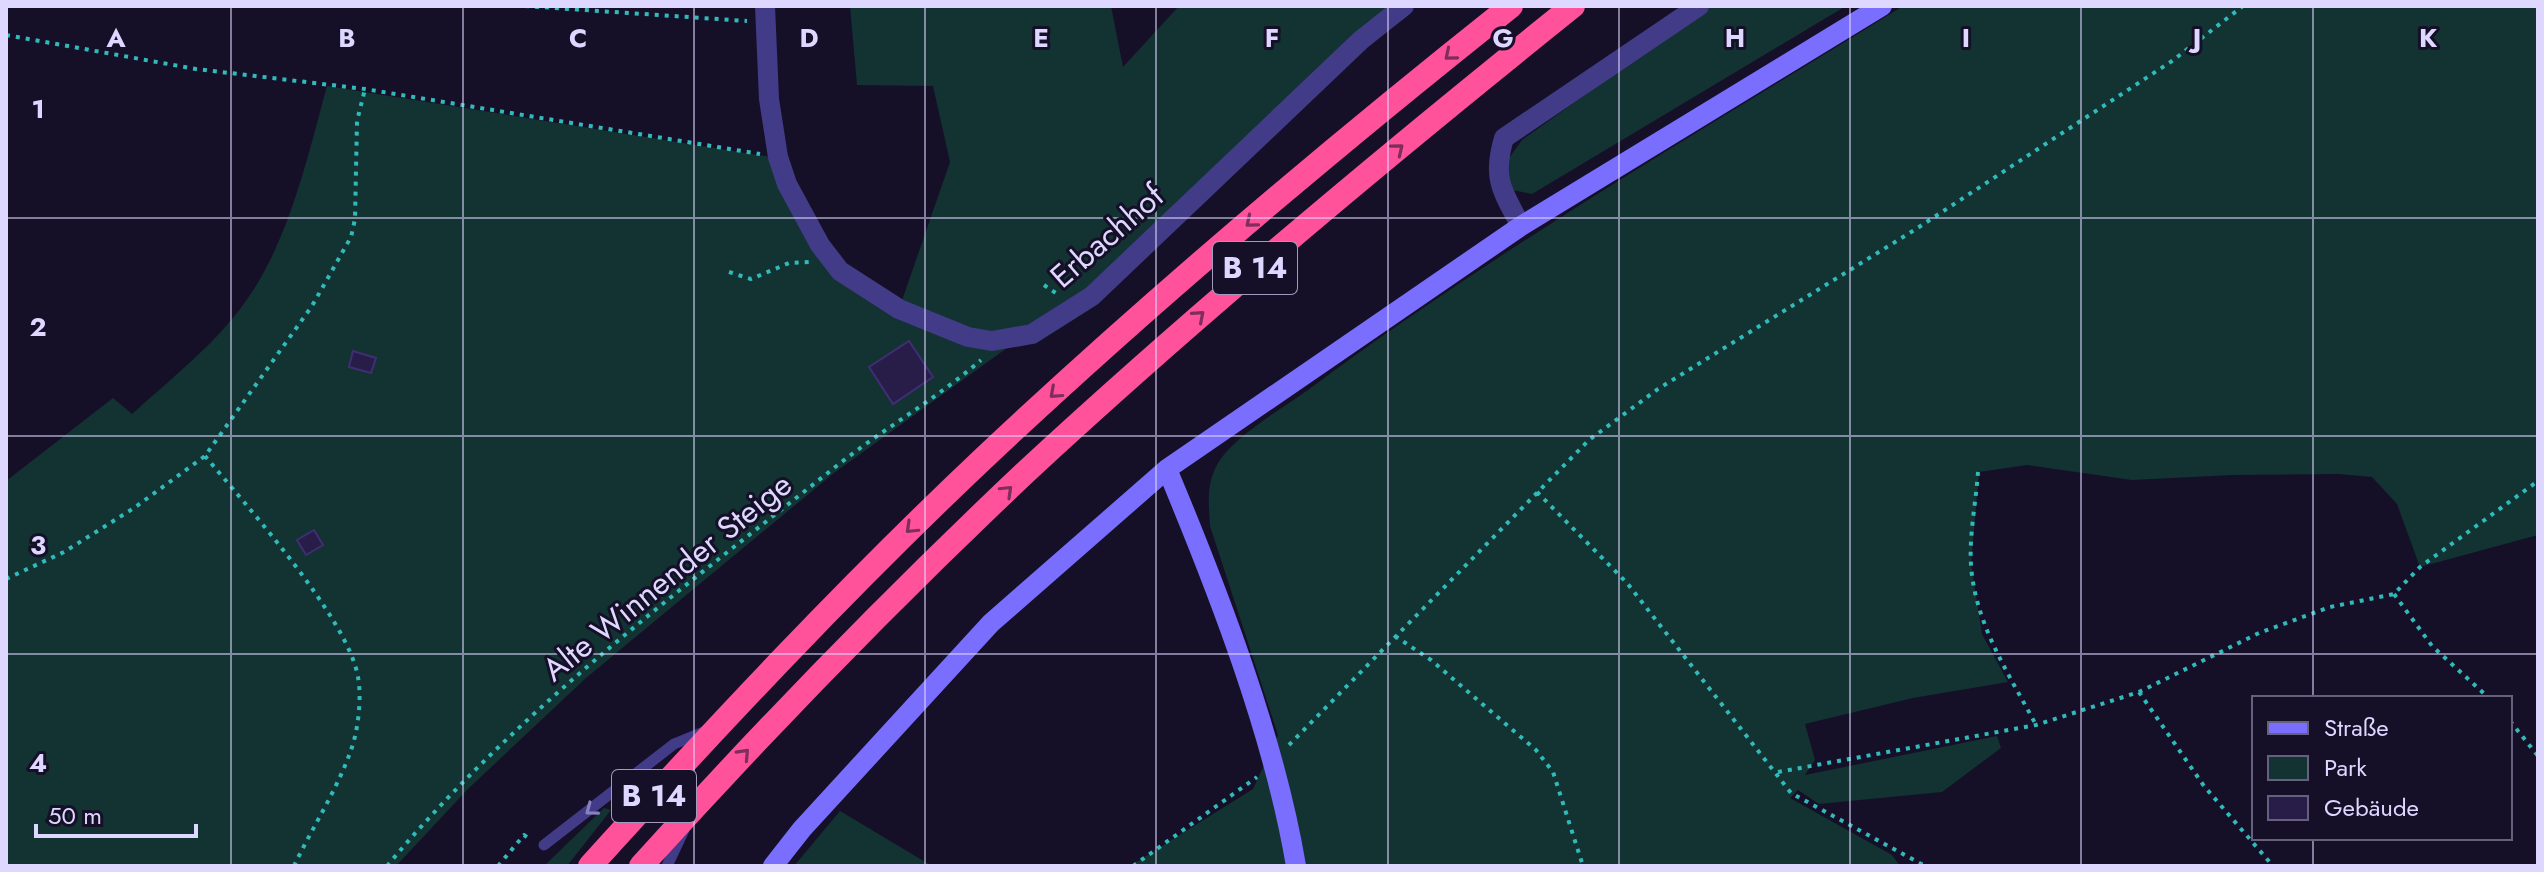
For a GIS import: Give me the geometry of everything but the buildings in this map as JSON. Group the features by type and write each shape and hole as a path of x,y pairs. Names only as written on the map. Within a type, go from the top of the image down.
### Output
{"highway":[{"name":"B 14","path":"590,866 718,726 898,541 1057,391 1284,194 1511,6"},
{"name":"B 14","path":"641,866 839,654 1029,470 1244,277 1573,6"}],"street":[{"name":"Erbachhof","path":"765,14 769,99 778,157 809,228 840,271 899,309 968,337 992,341 1032,334 1092,296 1361,40 1404,6"},
{"path":"1521,226 1498,184 1498,158 1504,138 1699,6"},
{"path":"773,866 802,829 991,623 1167,469 1521,226 1882,6"},
{"path":"1167,469 1212,577 1271,763 1296,866"}],"lane":[{"path":"540,844 674,744 718,726"},
{"path":"667,866 675,855 691,811"}],"path":[{"path":"525,6 765,14"},
{"path":"1133,866 1250,784 1589,440 1658,389 1890,245 2172,61 2243,6"},
{"path":"6,35 196,69 365,89 778,157"},
{"path":"6,579 64,552 134,508 205,456 312,306 351,237 355,219 357,121 365,89"},
{"path":"729,272 751,279 789,263 832,261"},
{"name":"Alte Winnender Steige","path":"387,866 438,805 580,674 842,462 952,385 985,357 992,341"},
{"path":"205,456 273,537 317,599 349,649 358,677 359,699 352,749 294,866"},
{"path":"1978,472 1971,564 1977,598 1987,635 2036,725"},
{"path":"1778,772 2036,725 2139,692 2259,633 2330,607 2394,594 2420,567 2538,481"},
{"path":"1537,492 1627,583 1778,772 1791,793 1925,866"},
{"path":"2394,594 2432,646 2487,696"},
{"path":"1395,636 1431,660 1536,750 1553,772 1583,866"},
{"path":"2139,692 2204,786 2273,866"},
{"path":"2512,724 2538,756"},
{"path":"498,866 524,835 540,844"},
{"path":"1912,866 1914,860"}],"green space":[{"path":"850,6 1111,6 1123,67 1179,6 1392,6 1090,288 834,473 586,678 468,789 396,866 6,866 6,481 113,398 132,414 196,357 240,309 266,269 288,219 327,86 777,158 819,245 899,309 950,162 933,86 857,85"},
{"path":"1710,6 1846,6 1532,194 1512,190 1505,176 1509,158 1522,140"},
{"path":"1903,6 2538,6 2538,535 2420,567 2397,504 2372,477 2339,474 2232,475 2132,480 2027,465 1979,472 1971,564 1982,634 2008,682 1913,698 1805,724 1815,760 1805,775 1997,736 2001,748 1942,792 1819,804 1798,790 1790,798 1892,855 1900,866 1130,866 1253,789 1278,735 1210,526 1211,481 1223,456 1258,425 1527,239"},
{"path":"604,808 611,810 567,866 545,865"},
{"path":"840,811 932,866 794,866"}]}
